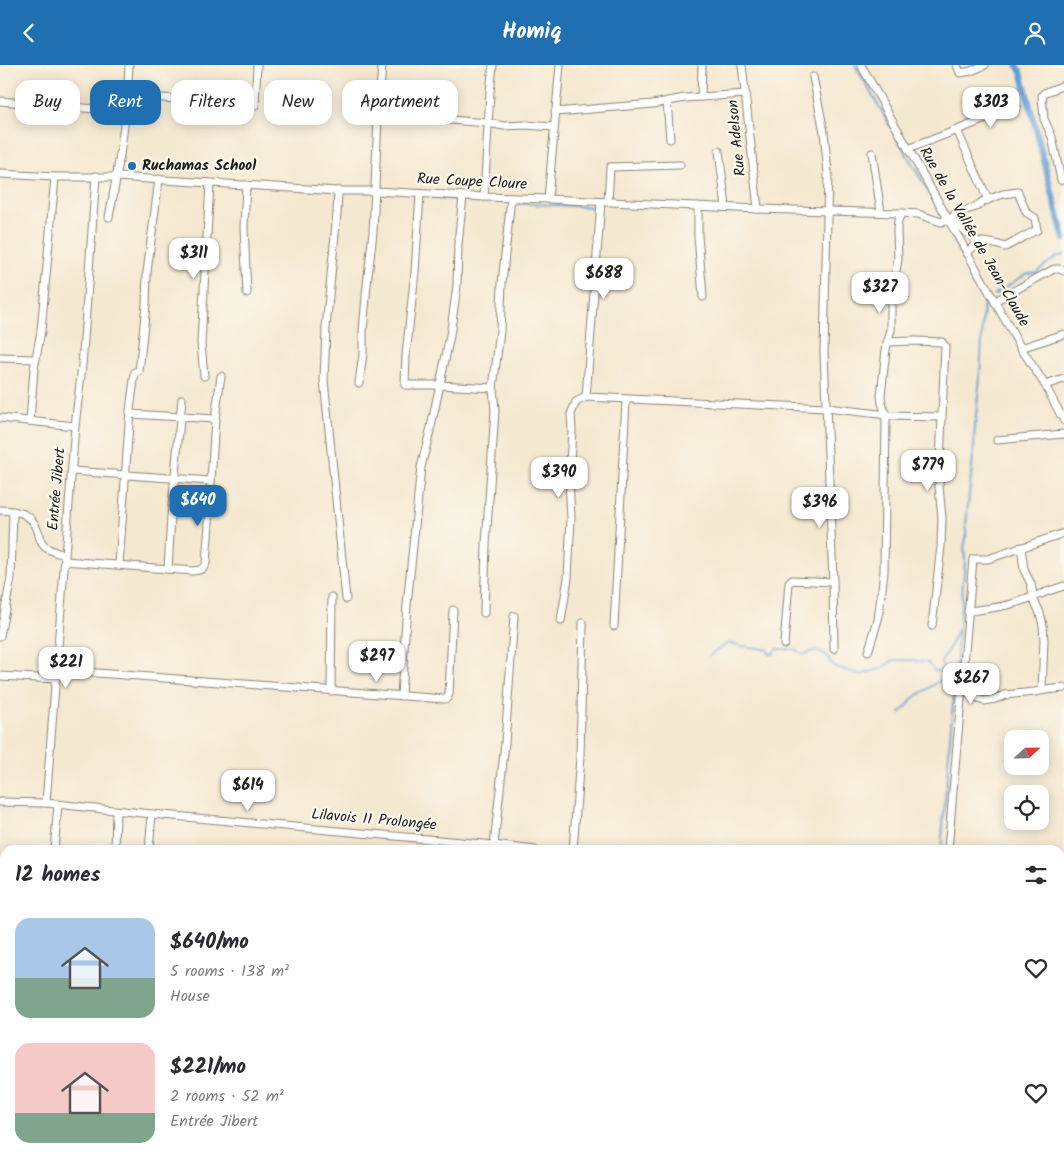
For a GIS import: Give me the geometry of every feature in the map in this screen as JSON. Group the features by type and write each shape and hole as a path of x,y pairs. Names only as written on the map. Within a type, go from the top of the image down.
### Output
{"street":[{"path":"128,80 129,65"},
{"path":"161,98 255,106 257,65"},
{"path":"381,80 382,65"},
{"path":"484,197 493,65"},
{"path":"548,199 560,65"},
{"path":"701,97 702,65"},
{"name":"Rue Adelson","path":"742,65 758,209"},
{"name":"Rue de la Vallée de Jean-Claude","path":"861,65 947,220 1064,421"},
{"path":"957,65 960,73 985,65"},
{"path":"813,77 828,173 824,353 834,649"},
{"path":"1061,180 1052,137 1044,119 1042,96 1044,93 1064,85"},
{"path":"555,112 653,104 685,98 746,94"},
{"path":"0,101 90,108"},
{"path":"667,101 670,139"},
{"path":"908,149 1017,107"},
{"path":"458,121 504,126 554,127"},
{"path":"109,217 124,125"},
{"path":"359,383 363,354 366,295 374,232 378,125"},
{"path":"957,130 988,200"},
{"path":"719,151 726,207"},
{"path":"872,153 881,212"},
{"path":"586,397 610,167 680,165"},
{"name":"Rue Coupe Cloure","path":"0,174 159,179 338,191 375,191 758,209 902,213 947,220"},
{"name":"Entrée Jibert","path":"46,803 96,176"},
{"path":"30,421 36,359 41,331 55,177"},
{"path":"119,565 130,414 146,305 147,272 159,179"},
{"path":"204,376 201,343 210,183"},
{"path":"246,185 244,227 247,293"},
{"path":"338,191 326,328 324,380 346,599"},
{"path":"967,253 978,242 989,241 1005,247 1037,230 1035,219 1026,212 1018,192 1003,194 982,202 976,207 956,213 947,220 978,242"},
{"path":"420,194 405,385 493,388"},
{"path":"401,696 407,605 421,467 450,336 456,293 458,244 463,196"},
{"path":"484,613 486,544 495,411 493,388 500,331 502,283 511,198"},
{"path":"698,206 702,297"},
{"path":"868,652 878,620 884,572 886,416 881,396 887,342 891,330 892,303 898,259 898,220 902,213"},
{"path":"995,301 1054,269 1064,271"},
{"path":"1021,348 1064,334"},
{"path":"887,342 942,342 945,346 939,486 942,518 941,546 932,626"},
{"path":"0,358 36,359"},
{"path":"0,510 26,514 33,521 43,545 65,558 119,565 193,571 204,568 210,510 215,419 221,376"},
{"path":"1044,385 1064,379"},
{"path":"561,621 568,577 571,518 569,478 572,431 571,414 576,402 586,397 826,408 886,416 942,417"},
{"path":"168,569 182,399"},
{"path":"614,626 626,399"},
{"path":"130,414 215,419"},
{"path":"0,417 75,426"},
{"path":"997,440 1064,434"},
{"path":"72,471 211,481"},
{"path":"0,636 11,578 13,511"},
{"path":"948,845 973,559 988,559 1064,533"},
{"path":"1021,547 1024,570 1031,584 1040,613 1043,633 1042,690"},
{"path":"784,644 790,583 792,580 833,582"},
{"path":"968,611 998,608 1064,586"},
{"path":"331,691 332,597"},
{"path":"56,670 442,699 448,697 453,610"},
{"path":"494,845 505,743 514,616"},
{"path":"573,845 580,757 583,623"},
{"path":"0,676 56,679"},
{"path":"961,687 975,698 984,701 1005,695 1064,688"},
{"name":"Lilavois 11 Prolongée","path":"0,802 46,803 494,845"},
{"path":"54,845 58,805"},
{"path":"115,845 116,811"},
{"path":"149,845 152,814"}],"waterway":[{"path":"855,65 944,219"},
{"path":"1017,65 1022,75 1064,239"},
{"path":"432,198 461,200"},
{"path":"466,200 508,202"},
{"path":"513,203 591,207"},
{"path":"941,845 965,561 964,548 980,376 984,301 946,223"},
{"path":"994,295 1027,273 1036,272 1056,257 1064,254"},
{"path":"900,713 912,699 946,677 941,662 958,629"},
{"path":"710,655 731,643 764,649 769,654 772,654 776,649 794,649 803,654 813,651 826,654 833,666 860,675 883,668 893,660 928,662 934,670 939,671 943,669"}],"place":[{"name":"Ruchamas School","path":"132,166"}]}
